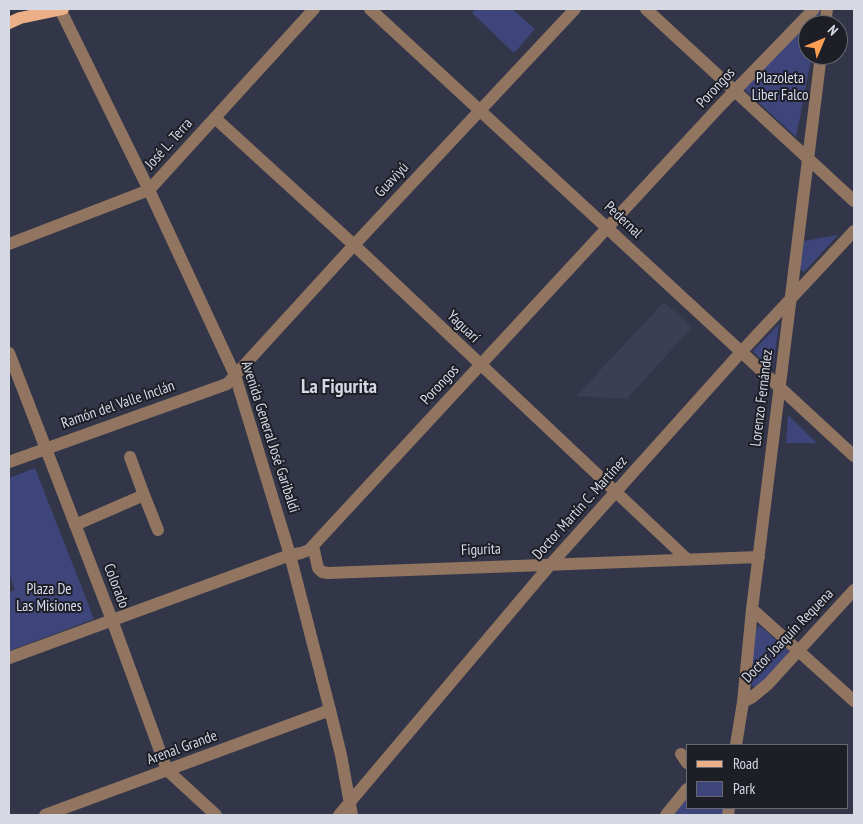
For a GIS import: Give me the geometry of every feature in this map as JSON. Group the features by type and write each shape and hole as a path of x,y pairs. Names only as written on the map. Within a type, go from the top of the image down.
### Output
{"main road":[{"path":"9,23 20,18 61,9"}],"street":[{"name":"Avenida General José Garibaldi","path":"61,9 149,190 235,375 290,555 330,710 352,815"},
{"name":"José L. Terra","path":"9,244 149,190 314,9"},
{"name":"Pedernal","path":"370,9 854,456"},
{"name":"Guaviyú","path":"235,375 575,9"},
{"path":"646,9 854,202"},
{"name":"Porongos","path":"9,658 290,555 301,554 313,546 607,228 814,9"},
{"name":"Lorenzo Fernández","path":"736,744 743,702 752,609 820,65"},
{"name":"Yaguarí","path":"215,118 354,245 688,560"},
{"name":"Doctor Martín C. Martínez","path":"339,815 551,564 742,351 854,231"},
{"name":"Colorado","path":"9,353 112,620 167,770 216,815"},
{"name":"Ramón del Valle Inclán","path":"9,462 46,447 227,384 235,375"},
{"path":"130,456 158,530"},
{"path":"75,525 144,495"},
{"name":"Figurita","path":"313,546 318,568 322,572 328,573 759,557"},
{"name":"Doctor Joaquín Requena","path":"743,702 768,684 854,590"},
{"path":"752,609 854,701"},
{"name":"Arenal Grande","path":"45,815 63,811 167,770 330,710"},
{"path":"666,815 686,790"}],"shaded area":[{"path":"664,302 692,327 627,399 576,396"}],"green space":[{"path":"476,9 512,9 535,29 514,53 472,13"},
{"name":"Plazoleta Liber Falco","path":"798,33 798,65 810,65 796,137 744,89"},
{"path":"838,235 804,272 800,269 804,241"},
{"path":"779,324 773,366 771,369 753,351"},
{"path":"788,415 817,443 786,443"},
{"name":"Plaza De Las Misiones","path":"35,468 94,619 9,651 9,592 15,590 9,573 9,478"},
{"path":"760,626 788,650 789,653 757,687 754,687 749,683 755,629"},
{"path":"686,799 686,809 724,809 723,815 673,815"}],"district":[{"name":"La Figurita","path":"339,387"}]}
